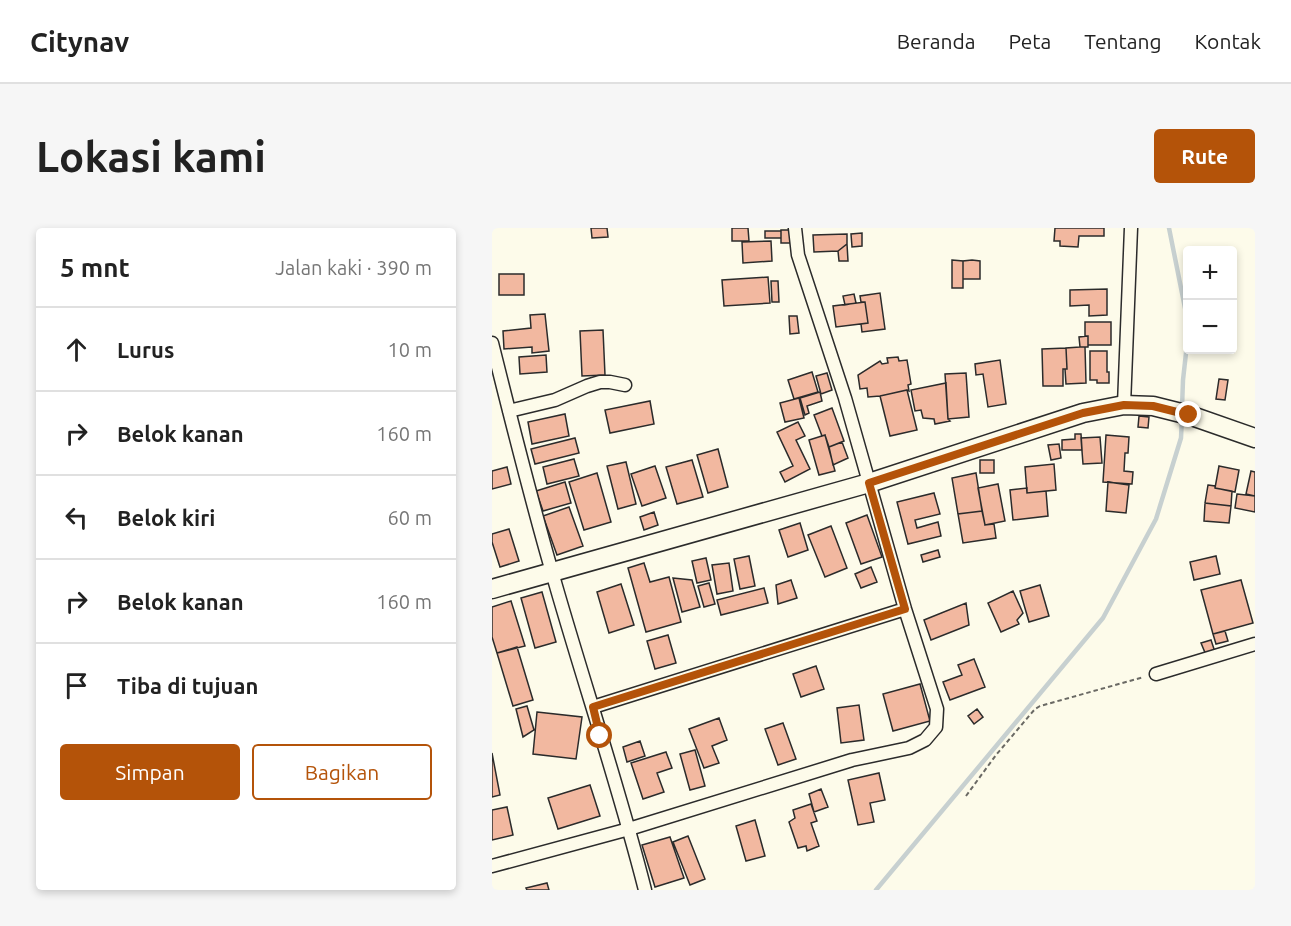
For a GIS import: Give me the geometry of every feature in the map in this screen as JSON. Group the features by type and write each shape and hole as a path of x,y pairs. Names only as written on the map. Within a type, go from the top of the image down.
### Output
{"street":[{"path":"492,866 629,829 852,760 909,748 925,740 936,727 937,710 905,609 844,398 798,255 795,228"},
{"path":"1124,405 1131,228"},
{"path":"492,343 552,573 629,829 645,890"},
{"path":"509,411 555,400 600,382 625,385"},
{"path":"492,589 869,483 1083,413 1124,405 1153,406 1182,413 1255,438"},
{"path":"593,707 905,609"},
{"path":"1156,674 1255,644"}],"path":[{"path":"966,796 996,754 1035,709 1156,674"}],"building":[{"path":"591,228 607,228 608,237 592,238"},
{"path":"732,228 748,228 749,241 732,241"},
{"path":"1055,228 1104,228 1104,236 1079,236 1078,247 1060,246 1060,241 1054,241"},
{"path":"781,230 792,230 792,243 781,243"},
{"path":"765,231 781,231 781,238 765,238"},
{"path":"862,233 862,246 852,247 851,234"},
{"path":"847,234 847,244 838,251 814,252 813,235"},
{"path":"771,241 772,261 743,263 742,242"},
{"path":"847,244 848,261 839,261 838,251"},
{"path":"952,260 963,261 963,288 952,288"},
{"path":"963,261 980,261 980,279 963,279"},
{"path":"499,274 524,274 524,295 499,295"},
{"path":"768,277 770,303 724,306 722,280"},
{"path":"771,281 778,281 779,302 772,302"},
{"path":"1107,289 1107,315 1089,316 1089,305 1070,306 1070,290"},
{"path":"880,293 885,329 862,332 861,324 868,323 865,302 861,302 860,296"},
{"path":"854,294 856,303 845,305 843,296"},
{"path":"865,302 868,323 836,327 833,306"},
{"path":"545,314 549,351 532,353 532,347 504,349 503,331 531,328 530,315"},
{"path":"789,316 797,316 799,333 790,334"},
{"path":"1085,322 1111,322 1111,345 1088,345 1088,336 1085,336"},
{"path":"603,330 605,375 582,376 580,331"},
{"path":"1088,336 1088,347 1080,347 1079,337"},
{"path":"1085,347 1086,383 1066,384 1066,348"},
{"path":"1066,348 1067,369 1063,369 1063,386 1043,386 1042,349"},
{"path":"1090,351 1107,351 1109,383 1097,383 1097,380 1090,380"},
{"path":"546,355 547,372 520,374 519,357"},
{"path":"898,357 899,361 907,360 911,384 908,385 909,391 868,397 867,388 860,389 858,375 880,361 882,364 888,363 887,358"},
{"path":"1000,360 1006,404 988,407 983,374 976,375 975,364"},
{"path":"812,372 818,392 794,399 788,380"},
{"path":"827,373 832,390 821,394 816,376"},
{"path":"966,373 969,417 948,419 945,374"},
{"path":"1219,379 1228,380 1225,400 1216,399"},
{"path":"946,383 950,421 935,424 934,419 923,418 921,410 915,411 911,390"},
{"path":"907,390 917,430 890,436 880,396"},
{"path":"820,392 822,401 807,406 809,413 805,415 800,398"},
{"path":"799,398 804,418 785,422 780,403"},
{"path":"650,401 654,424 610,433 605,410"},
{"path":"832,408 844,441 829,447 814,415"},
{"path":"565,414 569,436 532,444 528,422"},
{"path":"1139,416 1149,417 1148,428 1138,427"},
{"path":"798,422 805,436 796,440 810,469 785,482 780,472 793,466 777,432"},
{"path":"1075,434 1081,434 1082,450 1062,450 1062,440 1075,439"},
{"path":"825,435 835,471 819,475 809,440"},
{"path":"1106,435 1129,437 1124,471 1133,472 1132,484 1103,482"},
{"path":"1100,437 1102,463 1083,464 1081,438"},
{"path":"575,438 579,453 535,464 531,449"},
{"path":"842,442 848,458 833,465 829,447"},
{"path":"1059,444 1061,458 1051,460 1048,445"},
{"path":"718,449 728,487 708,493 697,455"},
{"path":"574,459 579,476 547,484 543,467"},
{"path":"692,460 703,497 677,504 666,467"},
{"path":"980,460 994,460 994,473 980,473"},
{"path":"626,462 636,504 618,509 607,466"},
{"path":"1054,464 1056,490 1027,493 1025,467"},
{"path":"655,466 666,498 642,506 631,474"},
{"path":"1219,466 1239,470 1235,492 1215,488"},
{"path":"507,467 511,484 492,489 492,471"},
{"path":"1251,471 1255,472 1255,496 1246,494"},
{"path":"597,473 611,522 584,530 569,482"},
{"path":"976,473 982,511 958,514 952,478"},
{"path":"565,482 571,503 543,511 536,491"},
{"path":"1108,482 1129,485 1126,513 1106,511"},
{"path":"998,484 1005,521 985,525 978,488"},
{"path":"1208,485 1232,491 1231,506 1205,503"},
{"path":"1027,488 1027,493 1046,491 1048,516 1013,520 1010,490"},
{"path":"934,493 940,514 915,520 917,528 938,522 941,536 908,544 897,502"},
{"path":"1237,494 1255,496 1255,512 1235,508"},
{"path":"1205,503 1231,506 1229,523 1204,521"},
{"path":"569,507 583,546 557,555 543,516"},
{"path":"982,511 985,525 994,524 996,538 963,543 958,514"},
{"path":"654,512 658,525 644,530 640,517"},
{"path":"867,515 882,557 861,564 846,523"},
{"path":"800,523 808,550 788,557 779,530"},
{"path":"831,526 847,568 825,577 808,535"},
{"path":"509,529 519,561 500,567 492,542 492,534"},
{"path":"938,550 940,557 923,562 921,555"},
{"path":"749,556 755,586 740,589 734,559"},
{"path":"1216,556 1220,574 1194,580 1190,562"},
{"path":"706,558 711,580 697,583 692,561"},
{"path":"644,563 650,582 669,577 681,622 646,632 628,568"},
{"path":"729,563 733,591 717,594 712,565"},
{"path":"871,567 877,582 861,588 855,574"},
{"path":"673,578 692,580 700,607 682,612"},
{"path":"791,580 797,598 778,604 776,585"},
{"path":"1241,580 1253,623 1213,634 1201,590"},
{"path":"709,583 715,604 704,607 698,586"},
{"path":"621,584 634,625 609,633 597,592"},
{"path":"1040,585 1049,616 1029,622 1020,591"},
{"path":"764,588 768,603 721,615 717,600"},
{"path":"1013,591 1023,613 1017,620 1019,624 1001,632 988,603"},
{"path":"542,592 556,642 535,648 521,598"},
{"path":"511,601 525,646 497,653 492,637 492,607"},
{"path":"966,603 969,625 931,640 924,620"},
{"path":"1225,631 1228,641 1216,644 1213,634"},
{"path":"668,635 676,663 655,669 647,641"},
{"path":"1211,640 1215,652 1206,655 1201,643"},
{"path":"517,647 533,700 513,706 497,653"},
{"path":"974,659 985,687 950,700 943,682 962,675 958,665"},
{"path":"816,666 824,689 801,697 793,674"},
{"path":"920,684 930,721 893,731 883,694"},
{"path":"859,705 864,740 841,743 837,708"},
{"path":"527,706 534,730 523,737 516,709"},
{"path":"977,709 983,717 974,724 968,716"},
{"path":"537,712 582,717 576,759 533,754"},
{"path":"719,718 727,740 712,746 719,763 704,768 689,729"},
{"path":"783,723 796,759 778,765 765,729"},
{"path":"640,741 645,756 627,762 623,747"},
{"path":"695,750 705,786 690,790 680,754"},
{"path":"666,752 672,768 657,773 664,792 643,799 631,763"},
{"path":"492,753 500,795 492,797"},
{"path":"879,773 885,800 870,803 874,822 858,825 848,780"},
{"path":"590,785 600,816 558,829 548,798"},
{"path":"821,789 828,807 814,812 809,794"},
{"path":"811,804 817,821 811,823 819,846 807,851 806,846 798,848 789,822 795,818 793,810"},
{"path":"507,807 513,835 492,840 492,810"},
{"path":"755,820 765,856 746,861 736,826"},
{"path":"688,836 705,879 690,885 673,842"},
{"path":"670,837 684,878 655,887 642,845"},
{"path":"547,883 549,890 527,890 526,888"}],"waterway":[{"path":"1169,228 1183,300"},
{"path":"1182,408 1186,354"},
{"path":"876,890 1103,618 1156,519 1181,438 1182,416"}],"route":[{"path":"600,736 593,707 905,609 869,483 1083,413 1124,405 1153,406 1189,415"}]}
